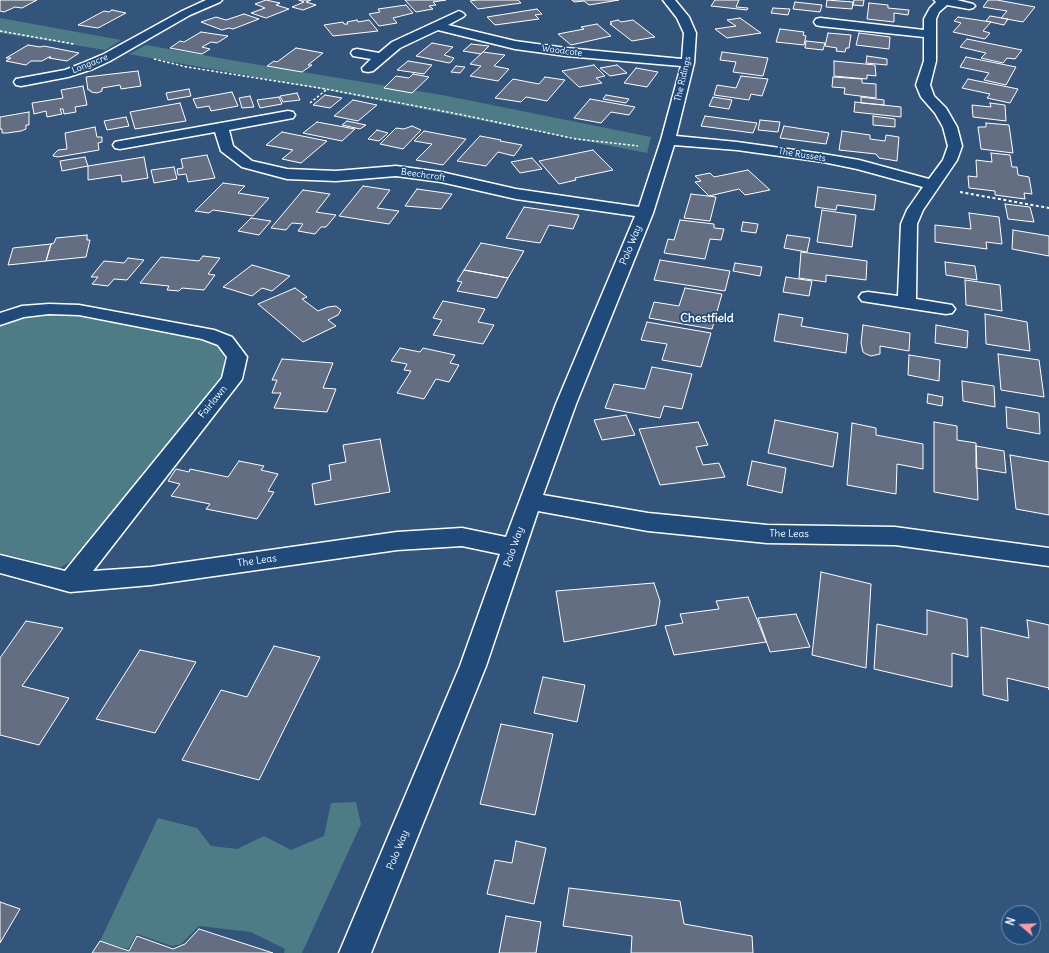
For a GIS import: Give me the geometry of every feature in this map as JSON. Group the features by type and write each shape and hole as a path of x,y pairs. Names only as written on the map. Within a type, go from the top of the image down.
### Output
{"street":[{"name":"Longacre","path":"21,82 68,73 88,66 186,13 216,0"},
{"name":"The Ridings","path":"668,140 688,63 690,33 683,17 669,0"},
{"path":"907,303 908,224 915,210 950,160 955,146 950,127 941,111 928,97 923,85 930,61 930,19 934,10 942,0 969,6"},
{"path":"368,68 396,45 459,15"},
{"path":"820,22 851,21 930,34"},
{"name":"Woodcote","path":"438,26 515,45 566,52 688,63"},
{"path":"139,28 153,31"},
{"path":"357,53 381,57"},
{"path":"120,146 162,144 222,127 288,116"},
{"name":"Beechcroft","path":"222,127 226,148 247,164 287,174 336,176 396,171 441,177 516,194 644,213"},
{"name":"The Russets","path":"668,140 737,146 823,158 933,185"},
{"name":"Polo Way","path":"355,953 473,666 530,501 566,404 644,213 668,140"},
{"path":"868,297 946,309"},
{"name":"Fairlawn","path":"0,319 22,312 49,308 79,310 207,334 225,341 237,357 232,379 70,582"},
{"name":"The Leas","path":"530,501 648,522 767,534 895,536 1049,557"},
{"name":"The Leas","path":"0,564 70,582 151,576 397,541 462,537 514,548"}],"path":[{"path":"0,31 118,51 187,67 326,89 458,114 576,139 648,146 668,140"},
{"path":"933,185 952,191 1049,208"}],"green space":[{"path":"0,18 121,40 105,50 0,33"},
{"path":"146,45 442,95 651,137 647,153 326,90 129,54"},
{"path":"46,313 73,313 203,339 217,344 224,354 225,364 222,377 213,393 80,555 60,568 0,553 0,325 24,317"},
{"path":"356,802 361,824 302,953 284,953 285,949 251,932 199,926 181,944 172,946 137,934 128,949 100,941 158,818 197,828 211,846 237,849 264,836 291,850 324,836 331,803"}],"building":[{"path":"0,0 37,0 22,8 15,7 4,12 0,11"},
{"path":"266,0 280,3 276,5 289,9 266,18 251,13 265,8 255,4"},
{"path":"299,0 311,0 306,2 316,5 303,10 292,7 304,2"},
{"path":"405,0 446,0 433,2 436,5 429,6 433,9 416,12"},
{"path":"518,0 521,3 478,9 470,1"},
{"path":"572,0 619,0 589,5 584,1 574,2"},
{"path":"715,0 739,0 736,7 748,8 747,10 711,6"},
{"path":"827,0 853,2 852,9 826,7"},
{"path":"854,0 864,0 863,6 853,5"},
{"path":"988,0 997,0 1035,7 1023,22 1001,18 1007,11 983,7"},
{"path":"795,2 822,5 820,12 793,9"},
{"path":"869,3 888,5 888,8 909,10 908,15 894,13 894,22 867,19"},
{"path":"406,5 413,13 393,18 397,23 379,26 369,14 380,12 378,9"},
{"path":"773,8 790,9 788,15 771,13"},
{"path":"537,9 542,14 535,15 539,19 495,25 487,17"},
{"path":"112,10 126,13 98,28 78,25 104,11 109,12"},
{"path":"244,14 259,19 233,29 229,28 222,30 201,22 216,17 226,20"},
{"path":"990,16 1008,19 1004,25 986,21"},
{"path":"958,17 991,22 983,31 990,33 985,39 953,32 961,23 954,21"},
{"path":"740,18 761,33 727,38 715,29 736,26 727,20"},
{"path":"357,20 358,22 369,20 378,31 333,36 324,25 343,22 344,24 348,24 347,22"},
{"path":"618,20 621,22 633,20 655,37 632,41 610,24 612,24 610,22"},
{"path":"597,24 611,36 571,45 558,34 584,29 581,27"},
{"path":"780,29 804,32 803,35 806,36 804,45 776,42"},
{"path":"201,32 228,36 217,43 211,42 202,47 210,49 202,54 170,48 180,41 184,42"},
{"path":"828,33 851,35 849,48 846,48 845,52 836,51 837,48 825,46"},
{"path":"859,33 890,37 889,49 856,45"},
{"path":"967,39 1022,50 1015,59 1007,58 1003,63 981,58 986,53 960,47"},
{"path":"806,41 825,43 823,50 805,48"},
{"path":"432,43 453,47 444,55 454,58 451,62 449,63 416,56"},
{"path":"471,44 489,46 481,54 463,51"},
{"path":"28,45 40,47 44,46 79,53 67,61 49,57 42,61 31,61 26,65 6,61 11,58 6,58"},
{"path":"296,48 323,53 308,65 312,65 302,72 267,66 274,61 277,62"},
{"path":"483,52 505,55 494,66 509,69 498,81 470,76 481,66 470,64"},
{"path":"722,52 768,58 763,76 733,72 736,62 720,60"},
{"path":"867,56 887,59 887,65 866,63"},
{"path":"966,57 1016,67 1006,85 984,80 989,73 960,67"},
{"path":"408,61 432,65 424,74 397,70"},
{"path":"834,61 875,65 876,76 867,75 867,79 834,76"},
{"path":"594,65 605,76 596,78 602,83 579,87 562,71"},
{"path":"617,65 627,73 610,76 600,68"},
{"path":"456,66 465,67 460,73 451,72"},
{"path":"636,68 658,72 647,87 624,83"},
{"path":"138,71 141,86 121,89 120,85 102,88 102,91 97,93 88,90 86,77"},
{"path":"413,74 429,77 412,93 384,88 396,76 409,78"},
{"path":"741,76 768,79 762,96 751,94 749,100 714,95 717,85 736,88"},
{"path":"545,77 565,80 547,101 526,97 521,102 495,98 513,79 539,84"},
{"path":"833,77 862,79 862,83 876,84 876,98 844,94 845,88 832,87"},
{"path":"968,79 1018,89 1010,103 987,98 990,94 962,88"},
{"path":"83,86 87,105 75,107 76,112 64,114 63,109 60,109 62,114 47,117 46,111 34,114 32,103 63,98 61,90"},
{"path":"189,89 191,96 168,100 166,93"},
{"path":"232,92 238,106 211,111 209,106 197,108 193,99"},
{"path":"297,93 300,100 283,102 280,96"},
{"path":"325,95 342,98 330,108 313,105"},
{"path":"606,95 629,99 626,103 603,99"},
{"path":"250,96 254,107 242,108 239,98"},
{"path":"279,97 282,104 260,108 257,100"},
{"path":"713,97 732,100 729,109 709,106"},
{"path":"861,97 884,100 884,105 861,103"},
{"path":"590,99 635,107 629,115 611,112 601,123 574,118"},
{"path":"353,100 377,105 358,121 334,116"},
{"path":"855,102 901,107 901,117 854,112"},
{"path":"180,103 186,121 135,129 130,112"},
{"path":"990,103 1005,105 1006,121 973,117 972,105 991,107"},
{"path":"29,112 29,125 26,125 26,129 2,133 2,129 0,129 0,117"},
{"path":"705,116 757,123 753,133 701,126"},
{"path":"873,116 895,119 895,127 873,125"},
{"path":"126,117 129,126 107,130 104,121"},
{"path":"760,120 780,122 778,132 758,130"},
{"path":"347,121 366,125 360,129 342,125"},
{"path":"317,122 355,129 342,141 303,133"},
{"path":"986,123 1009,125 1013,153 981,149 978,127 986,127"},
{"path":"412,126 421,130 403,149 380,144 396,128 404,129"},
{"path":"784,126 829,133 826,144 780,138"},
{"path":"95,127 97,137 102,137 102,142 98,143 99,150 58,157 53,156 58,150 67,149 65,133"},
{"path":"377,130 388,133 379,141 368,139"},
{"path":"424,131 466,139 443,165 416,160 432,144 414,141"},
{"path":"842,131 870,135 870,139 885,141 886,135 899,137 897,161 879,158 876,154 839,150"},
{"path":"282,132 327,141 301,163 282,159 293,150 266,145"},
{"path":"480,136 522,145 514,156 498,152 486,166 457,161"},
{"path":"593,150 613,170 575,178 576,180 559,184 539,161"},
{"path":"991,153 1010,155 1012,167 1017,167 1018,175 1029,177 1032,194 1024,193 1025,199 995,195 995,191 969,188 968,176 977,177 976,160 992,162"},
{"path":"207,155 215,178 188,182 186,174 178,175 177,169 183,168 181,159"},
{"path":"85,157 88,166 62,171 60,161"},
{"path":"144,157 148,178 122,182 121,175 88,180 88,166"},
{"path":"532,158 542,169 520,173 511,162"},
{"path":"174,167 177,179 154,183 151,170"},
{"path":"748,170 770,190 745,195 739,189 709,196 695,182 701,181 695,176 710,173 714,177"},
{"path":"223,183 245,186 238,193 269,198 253,216 213,210 209,213 195,211"},
{"path":"363,186 390,190 377,208 399,211 389,224 339,216"},
{"path":"818,187 876,195 874,210 837,205 836,210 815,207"},
{"path":"417,189 452,194 441,209 405,206"},
{"path":"303,190 330,194 316,212 336,215 326,227 321,227 315,234 298,231 303,224 292,223 286,230 271,228"},
{"path":"691,194 716,197 710,221 684,218"},
{"path":"1005,204 1030,207 1034,222 1008,219"},
{"path":"524,207 579,215 573,229 549,225 540,243 506,238"},
{"path":"822,210 856,215 852,247 817,242"},
{"path":"969,213 999,217 1002,244 986,242 987,249 935,242 935,225 971,229"},
{"path":"251,218 271,221 259,235 238,231"},
{"path":"680,220 714,224 714,228 724,229 721,240 710,239 705,259 664,253 668,239 674,240"},
{"path":"743,222 758,224 756,233 741,231"},
{"path":"1013,230 1049,236 1049,256 1012,249"},
{"path":"87,235 87,240 90,240 86,257 46,261 51,244 54,243 56,238"},
{"path":"787,235 810,238 807,252 784,248"},
{"path":"481,243 524,251 508,278 464,270"},
{"path":"51,244 46,261 8,265 13,248"},
{"path":"801,252 867,261 866,280 826,275 826,282 799,278"},
{"path":"203,256 220,258 208,274 215,275 204,290 182,288 179,291 167,290 169,286 140,283 161,257 199,261"},
{"path":"128,258 144,260 127,280 114,279 108,286 92,284 98,277 91,277 104,261 124,263"},
{"path":"660,260 730,271 725,291 654,280"},
{"path":"945,262 975,266 977,280 946,275"},
{"path":"735,263 762,267 760,276 733,271"},
{"path":"252,265 290,276 272,291 262,288 252,296 223,287"},
{"path":"464,270 508,278 497,298 457,291 462,282 457,281"},
{"path":"786,277 812,281 809,296 783,292"},
{"path":"965,280 1000,285 1002,311 966,305"},
{"path":"295,288 307,297 302,299 318,311 336,306 341,310 338,315 328,320 336,326 303,342 258,304"},
{"path":"685,288 722,294 712,329 649,318 654,302 679,306"},
{"path":"443,301 485,309 478,322 494,325 483,344 433,335 442,320 433,318"},
{"path":"779,314 803,318 801,326 848,334 846,353 774,341"},
{"path":"985,314 1027,322 1030,351 986,344"},
{"path":"647,322 711,333 701,367 662,360 667,344 641,340"},
{"path":"863,325 910,333 909,351 880,346 880,354 871,356 866,354 863,352 861,343"},
{"path":"936,325 968,331 967,348 935,343"},
{"path":"400,348 420,352 423,348 455,355 450,363 459,365 449,382 436,379 424,399 397,393 411,371 404,370 407,364 391,361"},
{"path":"998,354 1039,360 1044,397 1001,390"},
{"path":"909,355 940,360 939,381 908,375"},
{"path":"282,359 333,363 323,388 336,389 327,412 274,408 281,393 272,393 277,380 272,380"},
{"path":"652,367 692,374 682,409 664,406 660,418 605,408 614,384 645,389"},
{"path":"962,381 994,386 995,407 963,401"},
{"path":"928,394 943,397 942,406 927,403"},
{"path":"1006,407 1039,413 1040,434 1007,428"},
{"path":"626,415 635,435 602,440 594,420"},
{"path":"775,420 838,433 833,467 768,453"},
{"path":"698,422 708,445 696,447 703,465 719,463 725,477 660,485 639,429"},
{"path":"934,422 957,426 957,440 976,443 978,500 934,492"},
{"path":"852,423 876,428 876,435 923,444 923,469 897,464 896,494 847,485"},
{"path":"380,439 390,492 315,505 312,484 331,480 329,465 346,462 343,445"},
{"path":"976,446 1004,451 1006,473 976,468"},
{"path":"1010,455 1049,462 1049,515 1016,509"},
{"path":"239,461 264,466 261,470 278,474 268,491 274,492 257,519 206,509 210,504 171,496 180,484 168,481 176,469 189,472 190,469 228,477"},
{"path":"752,461 786,468 782,493 747,485"},
{"path":"821,572 871,584 866,668 812,655"},
{"path":"654,583 660,601 656,625 564,642 556,591"},
{"path":"748,597 766,642 674,655 665,626 683,623 680,614 719,609 716,601"},
{"path":"927,610 967,619 968,657 952,653 952,687 874,669 877,624 927,635"},
{"path":"796,614 810,647 770,652 758,618"},
{"path":"1027,620 1049,625 1049,688 1007,678 1008,701 983,695 981,627 1029,638"},
{"path":"26,621 63,628 22,686 69,698 39,745 0,735 0,658"},
{"path":"274,646 320,657 259,780 182,760 221,690 247,697"},
{"path":"140,650 196,662 155,733 96,719"},
{"path":"543,677 585,685 577,722 534,713"},
{"path":"501,724 553,734 535,815 480,804"},
{"path":"516,841 546,848 534,904 487,894 495,860 512,863"},
{"path":"569,888 680,901 684,924 752,936 753,953 631,953 632,936 563,926"},
{"path":"0,902 20,909 0,943"},
{"path":"506,916 541,922 536,953 499,953"},
{"path":"199,929 273,953 92,953 100,941 129,951 137,936 173,949 185,944"}],"district":[{"name":"Chestfield","path":"707,319"}]}
